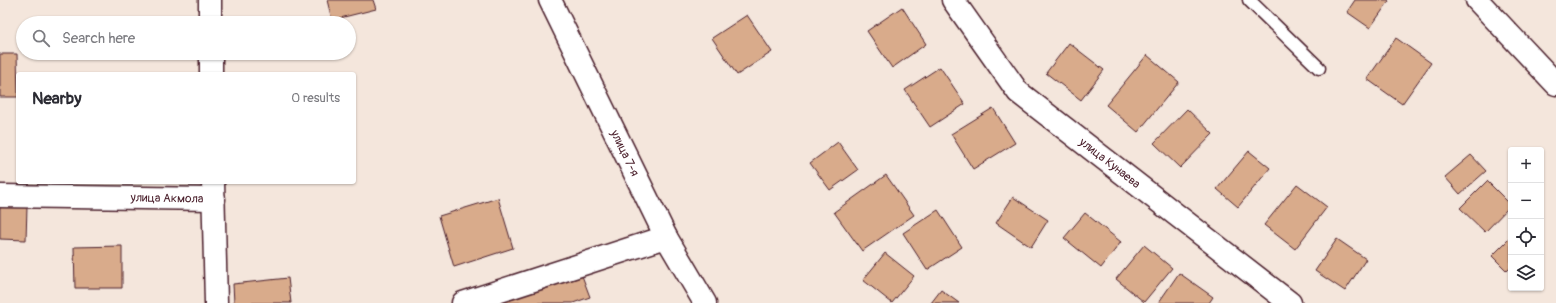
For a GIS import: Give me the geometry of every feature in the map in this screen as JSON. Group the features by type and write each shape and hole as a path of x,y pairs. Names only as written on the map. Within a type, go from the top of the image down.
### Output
{"street":[{"path":"210,0 210,16"},
{"name":"улица 7-я","path":"550,0 666,237 705,303"},
{"name":"улица Кунаева","path":"953,0 1018,92 1290,303"},
{"path":"1476,0 1556,84"},
{"path":"211,60 211,72"},
{"path":"213,190 216,303"},
{"name":"улица Акмола","path":"0,196 213,190"},
{"path":"463,303 666,237"}],"lane":[{"path":"1249,0 1319,68"}],"building":[{"path":"327,0 373,0 376,9 348,16 331,16"},
{"path":"1355,0 1389,1 1370,28 1347,12"},
{"path":"902,7 926,44 892,68 867,31"},
{"path":"747,15 772,52 737,75 712,38"},
{"path":"1396,38 1431,63 1402,104 1367,79"},
{"path":"1069,43 1104,70 1081,100 1046,73"},
{"path":"0,54 16,54 17,72 16,72 16,97 0,97"},
{"path":"1147,55 1179,82 1138,132 1106,105"},
{"path":"940,67 965,104 930,127 905,90"},
{"path":"993,108 1015,143 973,169 951,134"},
{"path":"1187,109 1213,134 1180,168 1154,143"},
{"path":"838,142 858,170 830,190 810,163"},
{"path":"1249,151 1270,168 1238,207 1217,189"},
{"path":"1471,155 1486,171 1460,194 1445,177"},
{"path":"886,175 914,215 862,251 834,212"},
{"path":"1487,181 1508,202 1508,208 1485,232 1460,208"},
{"path":"1297,184 1327,207 1295,249 1264,225"},
{"path":"1013,197 1048,220 1031,247 996,223"},
{"path":"498,198 513,248 454,267 439,216"},
{"path":"0,205 27,207 26,240 0,239"},
{"path":"938,210 962,247 927,270 903,233"},
{"path":"1085,213 1121,242 1101,268 1064,238"},
{"path":"1337,239 1366,259 1345,291 1315,271"},
{"path":"1508,240 1507,271 1492,256"},
{"path":"1144,245 1172,268 1144,302 1116,279"},
{"path":"122,246 122,288 75,288 74,247"},
{"path":"885,253 914,276 892,303 863,280"},
{"path":"581,273 590,297 573,303 500,303"},
{"path":"1179,273 1213,297 1209,303 1159,302"},
{"path":"288,278 291,303 234,303 233,284"},
{"path":"941,290 959,303 931,303"}]}
